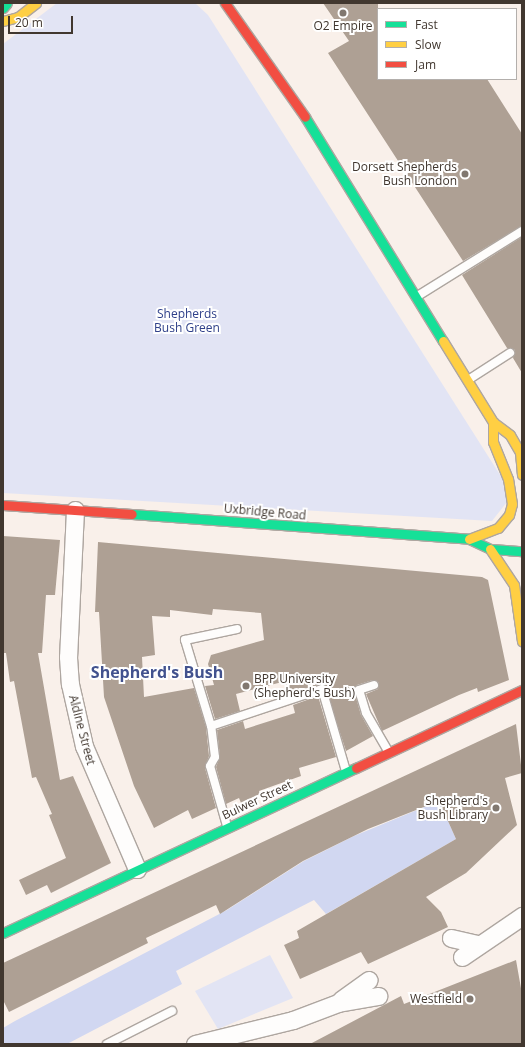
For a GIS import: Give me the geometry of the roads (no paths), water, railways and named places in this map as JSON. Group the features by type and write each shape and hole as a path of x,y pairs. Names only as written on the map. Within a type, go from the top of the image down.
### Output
{"main road":[{"path":"3,8 7,3"},
{"path":"3,21 18,17 36,3"},
{"path":"225,3 297,105 493,422 510,435 521,452 522,476"},
{"path":"469,539 498,528 509,515 512,504 510,485 493,442 493,422"},
{"name":"Uxbridge Road","path":"3,505 469,539 490,549 522,551"},
{"path":"490,549 514,584 522,641"},
{"name":"Bulwer Street","path":"3,933 522,690"}],"street":[{"name":"Aldine Street","path":"75,510 68,657 70,684 84,746 137,869"},
{"path":"462,957 478,944 522,916"},
{"path":"452,938 478,944"},
{"path":"338,1003 369,980"},
{"path":"195,1044 293,1020 338,1003 378,996"}],"lane":[{"path":"416,297 522,231"},
{"path":"467,380 510,353"},
{"path":"227,828 210,766 215,757 211,726 186,640 237,629"},
{"path":"374,684 359,690 366,713 388,752"},
{"path":"211,726 322,689 347,772"},
{"path":"107,1044 172,1011"}],"place":[{"name":"O2 Empire","path":"343,13"},
{"name":"Dorsett Shepherds Bush London","path":"465,174"},
{"name":"BPP University (Shepherd's Bush)","path":"246,686"},
{"name":"Shepherd's Bush Library","path":"496,808"},
{"name":"Westfield","path":"470,999"}],"district":[{"name":"Shepherd's Bush","path":"157,672"}],"park label":[{"name":"Shepherds Bush Green","path":"187,321"}]}
